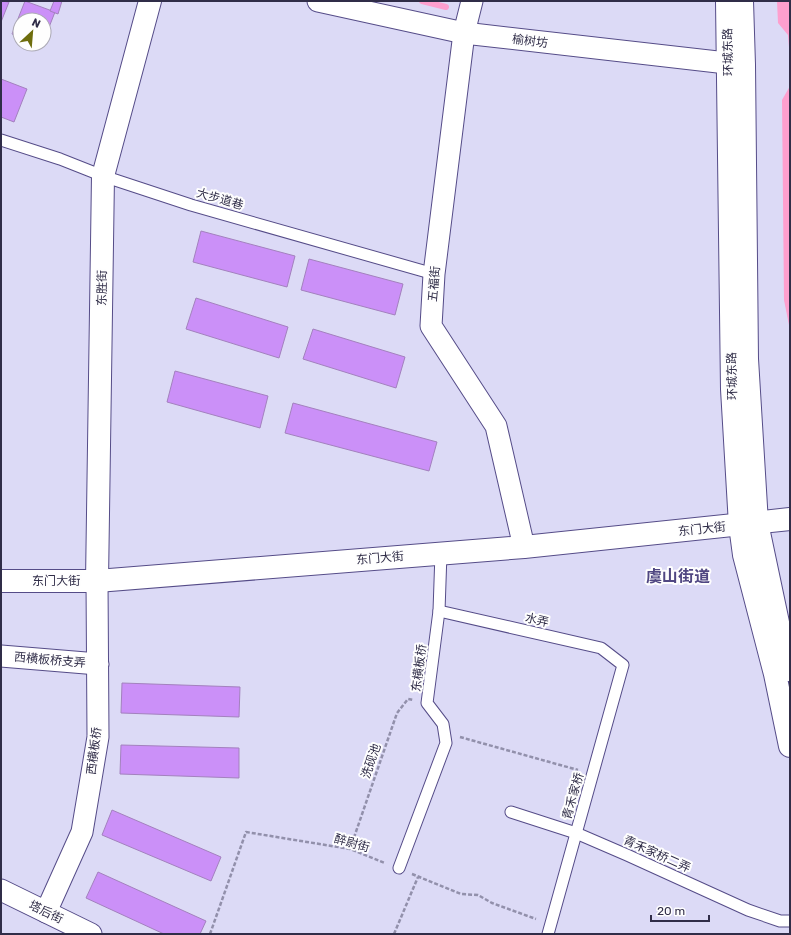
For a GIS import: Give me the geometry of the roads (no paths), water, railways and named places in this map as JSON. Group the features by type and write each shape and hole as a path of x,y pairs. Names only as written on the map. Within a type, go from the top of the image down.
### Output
{"street":[{"name":"东胜街","path":"97,581 103,176 150,1"},
{"name":"榆树坊","path":"318,1 464,33 736,64"},
{"name":"五福街","path":"472,1 464,33 434,274 431,326 496,426 524,547"},
{"name":"环城东路","path":"727,1 736,64 747,359 749,524 744,555 774,674 790,746"},
{"name":"环城东路","path":"736,64 742,1"},
{"name":"东门大街","path":"1,581 97,581 441,554 524,547 790,519"},
{"name":"环城东路","path":"749,524 790,675"},
{"name":"西横板桥","path":"46,912 82,832 98,737 97,581"},
{"name":"西横板桥支弄","path":"1,656 98,664"},
{"name":"塔后街","path":"1,890 91,934"}],"lane":[{"name":"大步道巷","path":"1,140 191,205 434,274"},
{"name":"东横板桥","path":"399,868 446,743 443,724 427,703 439,611 441,554"},
{"name":"水弄","path":"439,611 601,648 623,665"},
{"name":"青禾家桥","path":"549,929 623,665"},
{"name":"青禾家桥二弄","path":"512,812 576,833 748,910 780,921 790,921"}],"waterway":[{"path":"422,1 446,7"}],"district":[{"name":"虞山街道","path":"678,576"}]}
